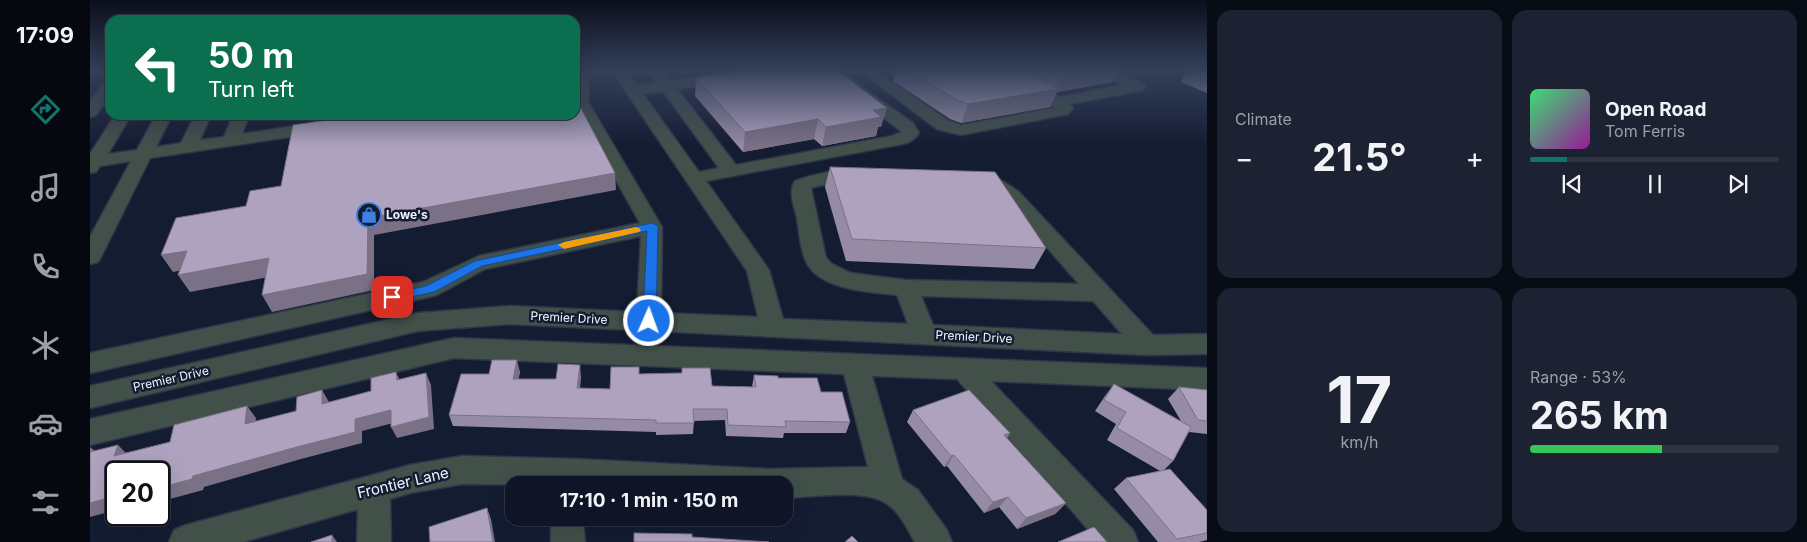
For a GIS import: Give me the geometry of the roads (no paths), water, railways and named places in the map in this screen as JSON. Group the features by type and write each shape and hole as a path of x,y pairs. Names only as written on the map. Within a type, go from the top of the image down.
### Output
{"street":[{"path":"90,112 103,96"},
{"path":"637,96 758,270 772,327"},
{"path":"674,96 731,171"},
{"path":"694,178 906,138 910,133 907,127 865,96"},
{"path":"902,96 943,125 951,129 961,130 1062,111 1065,108 1048,96"},
{"path":"1058,102 1088,96"},
{"path":"580,102 652,226 649,321"},
{"path":"91,164 120,120"},
{"path":"90,257 161,120"},
{"path":"188,147 201,120"},
{"path":"231,140 239,120"},
{"path":"278,134 281,120"},
{"path":"91,164 231,140 278,134 326,122"},
{"path":"962,174 994,183 1012,196 1148,345"},
{"path":"873,175 818,179 802,185 800,192 816,260 831,276 845,280 906,288 1102,293"},
{"path":"90,363 430,289 479,263 652,226"},
{"path":"906,288 924,335"},
{"name":"Premier Drive","path":"90,398 418,322 510,315 1148,345 1207,344"},
{"path":"90,432 454,348 1207,379"},
{"path":"855,364 877,484 895,491 908,501 935,542"},
{"path":"964,369 1121,542"},
{"name":"Frontier Lane","path":"186,542 410,479 462,470 537,476"},
{"name":"Frontier Lane","path":"793,484 877,484"},
{"path":"374,489 374,542"},
{"path":"567,526 568,542"}],"place":[{"name":"Lowe's","path":"369,215"}]}
